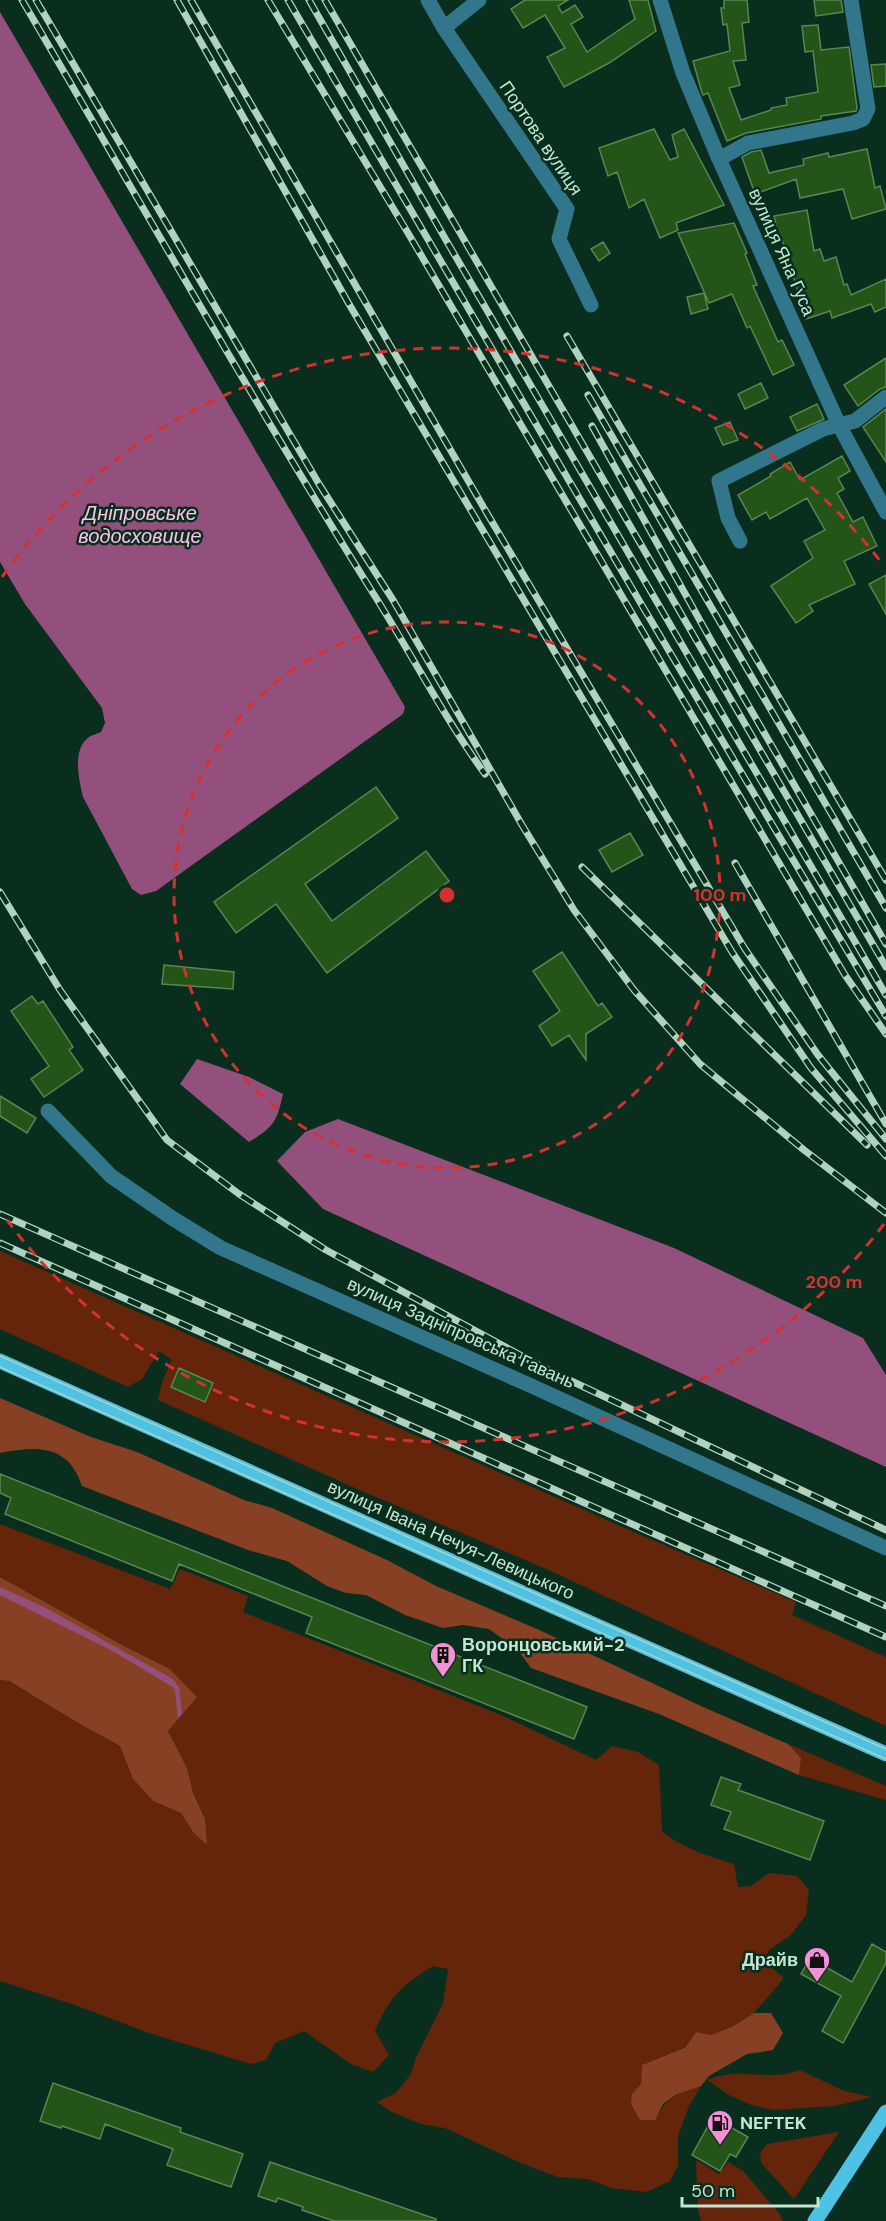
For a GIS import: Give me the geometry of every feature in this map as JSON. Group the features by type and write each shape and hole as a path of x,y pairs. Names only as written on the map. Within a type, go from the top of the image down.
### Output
{"main road":[{"name":"вулиця Івана Нечуя-Левицького","path":"0,1361 886,1754"},
{"path":"815,2221 886,2112"}],"street":[{"name":"Портова вулиця","path":"428,0 444,28 567,209 559,239 591,305"},
{"path":"444,28 479,0"},
{"name":"вулиця Яна Гуса","path":"660,0 682,73 719,159 839,425 886,512"},
{"path":"719,159 748,143 853,123 863,118 868,109 851,0"},
{"path":"740,541 728,518 720,481 823,429 855,421 886,398"},
{"name":"вулиця Задніпровська Гавань","path":"48,1111 111,1176 221,1248 525,1383 886,1548"}],"shaded area":[{"path":"0,1251 796,1602 792,1615 886,1657 886,1726 544,1568 362,1491 158,1400 163,1379 172,1360 159,1351 142,1379 128,1387 0,1329"},
{"path":"0,1398 91,1437 137,1452 244,1500 272,1508 387,1560 436,1586 537,1629 788,1744 801,1758 799,1775 659,1714 531,1668 517,1649 489,1629 463,1625 443,1628 405,1615 366,1595 346,1593 327,1586 287,1561 248,1550 82,1486 76,1472 60,1455 39,1449 0,1453"},
{"path":"0,1524 170,1589 180,1569 248,1596 243,1612 501,1715 596,1760 612,1746 638,1752 659,1765 662,1832 706,1855 734,1864 738,1887 751,1886 769,1873 797,1876 809,1890 806,1915 790,1936 770,1949 763,1961 784,1978 754,2013 732,2027 642,2065 641,2084 632,2094 655,2119 674,2097 686,2090 701,2086 689,2106 678,2136 678,2165 670,2181 647,2192 612,2188 588,2179 558,2177 521,2163 445,2128 421,2124 392,2112 377,2102 396,2093 411,2074 416,2058 443,2004 448,1969 433,1966 413,1979 391,2001 375,2031 389,2055 373,2072 351,2064 304,2031 275,2043 266,2060 251,2064 149,2033 75,2005 0,1981 0,1680 8,1681 120,1746 133,1779 153,1801 181,1813 193,1832 205,1819 193,1793 187,1768 168,1731 196,1697 170,1669 0,1577"},
{"path":"0,1577 170,1669 197,1697 168,1731 187,1768 193,1793 205,1819 207,1845 193,1832 181,1813 153,1801 133,1779 120,1746 9,1681 0,1680"},
{"path":"788,1744 886,1786 886,1800 799,1775 801,1758"},
{"path":"754,2013 771,2013 783,2033 773,2050 747,2054 709,2076 701,2086 677,2094 663,2104 655,2120 640,2120 631,2104 632,2094 641,2084 642,2065 686,2047 696,2032 711,2035 732,2027"},
{"path":"800,2070 844,2091 872,2097 835,2106 773,2110 751,2105 729,2095 707,2080 732,2074 776,2075"},
{"path":"839,2132 794,2199 762,2164 761,2153 767,2144"},
{"path":"696,2160 719,2174 728,2162 743,2171 779,2213 783,2221 701,2221 698,2209"}],"water":[{"name":"Дніпровське водосховище","path":"0,12 405,707 403,714 156,891 141,895 132,889 81,790 78,757 83,743 92,735 101,732 105,723 102,708 25,604 0,562"},
{"path":"197,1059 249,1077 283,1094 276,1117 264,1132 249,1142 180,1084"},
{"path":"338,1119 674,1248 863,1338 886,1375 886,1467 323,1209 277,1161 305,1132"},
{"path":"0,1587 46,1608 173,1679 179,1687 182,1714 178,1718 173,1687 109,1649 0,1595"}],"building":[{"path":"525,0 568,0 558,6 562,13 575,5 583,17 571,24 587,52 635,19 629,0 648,0 656,31 609,63 564,87 547,57 565,48 545,15 523,28 511,9"},
{"path":"724,0 747,0 749,22 742,23 746,60 733,61 740,85 729,88 741,120 771,110 771,108 787,105 786,98 818,92 813,51 805,52 802,26 818,25 821,50 849,47 856,111 821,116 821,119 746,133 727,141 708,93 703,95 702,93 693,61 730,51 727,24 723,25 721,8 724,8"},
{"path":"814,0 841,0 843,12 816,16"},
{"path":"886,64 886,86 874,87 871,65"},
{"path":"654,129 670,160 678,157 672,135 684,129 724,205 676,223 678,230 660,238 644,199 629,208 617,172 608,176 599,148"},
{"path":"867,149 875,188 880,186 886,209 852,219 843,189 800,198 796,179 755,194 742,157 761,150 769,173 804,165 803,159 828,153 829,157"},
{"path":"807,210 814,251 820,249 824,261 836,257 844,285 847,284 851,295 886,279 886,307 875,312 871,304 832,318 830,311 806,319 782,239 779,240 774,216"},
{"path":"734,223 757,285 753,286 778,342 782,340 794,365 773,375 750,326 747,328 732,294 709,303 678,233"},
{"path":"603,242 610,253 599,261 591,249"},
{"path":"704,293 708,309 691,314 687,297"},
{"path":"886,358 886,387 858,406 844,385"},
{"path":"761,383 768,398 745,409 738,394"},
{"path":"817,404 824,419 797,431 790,417"},
{"path":"886,409 886,462 863,427"},
{"path":"730,422 738,440 723,445 715,428"},
{"path":"842,456 850,471 838,478 844,489 837,493 853,522 863,517 877,546 844,561 855,584 809,605 813,611 796,623 771,586 813,558 804,541 825,530 807,498 770,519 766,512 752,520 738,495 790,462 800,480"},
{"path":"886,575 886,614 869,584"},
{"path":"376,787 398,818 305,884 332,921 426,851 449,881 327,973 276,904 236,933 214,902"},
{"path":"630,833 643,855 612,872 599,850"},
{"path":"562,952 598,1006 602,1003 612,1017 586,1034 586,1060 569,1035 552,1046 539,1026 560,1011 533,971"},
{"path":"164,965 234,972 233,989 162,984"},
{"path":"32,996 38,1004 43,1001 73,1047 69,1050 83,1070 44,1097 31,1079 49,1066 11,1011"},
{"path":"0,1096 36,1118 27,1133 0,1116"},
{"path":"179,1368 213,1383 205,1402 171,1387"},
{"path":"0,1474 587,1707 574,1739 306,1633 312,1617 179,1564 172,1581 5,1514 11,1498 0,1493"},
{"path":"721,1777 741,1784 738,1790 824,1821 810,1860 724,1829 731,1812 711,1805"},
{"path":"872,1944 886,1952 886,1963 843,2043 822,2031 841,1996 801,1974 810,1958 852,1982"},
{"path":"53,2083 181,2128 180,2132 243,2154 231,2187 167,2165 173,2149 105,2124 100,2139 40,2121"},
{"name":"NEFTEK","path":"713,2117 748,2137 736,2157 730,2154 720,2171 692,2155"},
{"path":"270,2162 436,2219 436,2221 334,2221 302,2210 303,2207 278,2198 276,2202 258,2196"}],"tram line":[{"path":"0,1356 886,1749"},
{"path":"0,1367 886,1759"}],"railway":[{"path":"22,0 283,446 441,707 485,774"},
{"path":"36,0 319,484 393,600 522,825 574,910 634,990 700,1064 804,1150 886,1213"},
{"path":"177,0 349,304 732,952 811,1068 886,1156"},
{"path":"191,0 488,515 745,949 818,1055 886,1139"},
{"path":"268,0 408,233 845,975 886,1034"},
{"path":"288,0 640,602 886,1016"},
{"path":"309,0 446,240 886,995"},
{"path":"325,0 886,967"},
{"path":"567,336 886,880"},
{"path":"588,395 886,908"},
{"path":"592,426 713,644 886,944"},
{"path":"735,863 886,1124"},
{"path":"582,867 867,1145"},
{"path":"0,892 60,990 167,1140 239,1194 326,1250 546,1369 886,1530"},
{"path":"0,1214 886,1606"},
{"path":"0,1243 886,1637"}],"place":[{"name":"Воронцовський-2 ГК","path":"443,1678"},
{"name":"Драйв","path":"817,1983"},
{"name":"NEFTEK","path":"720,2146"}]}
